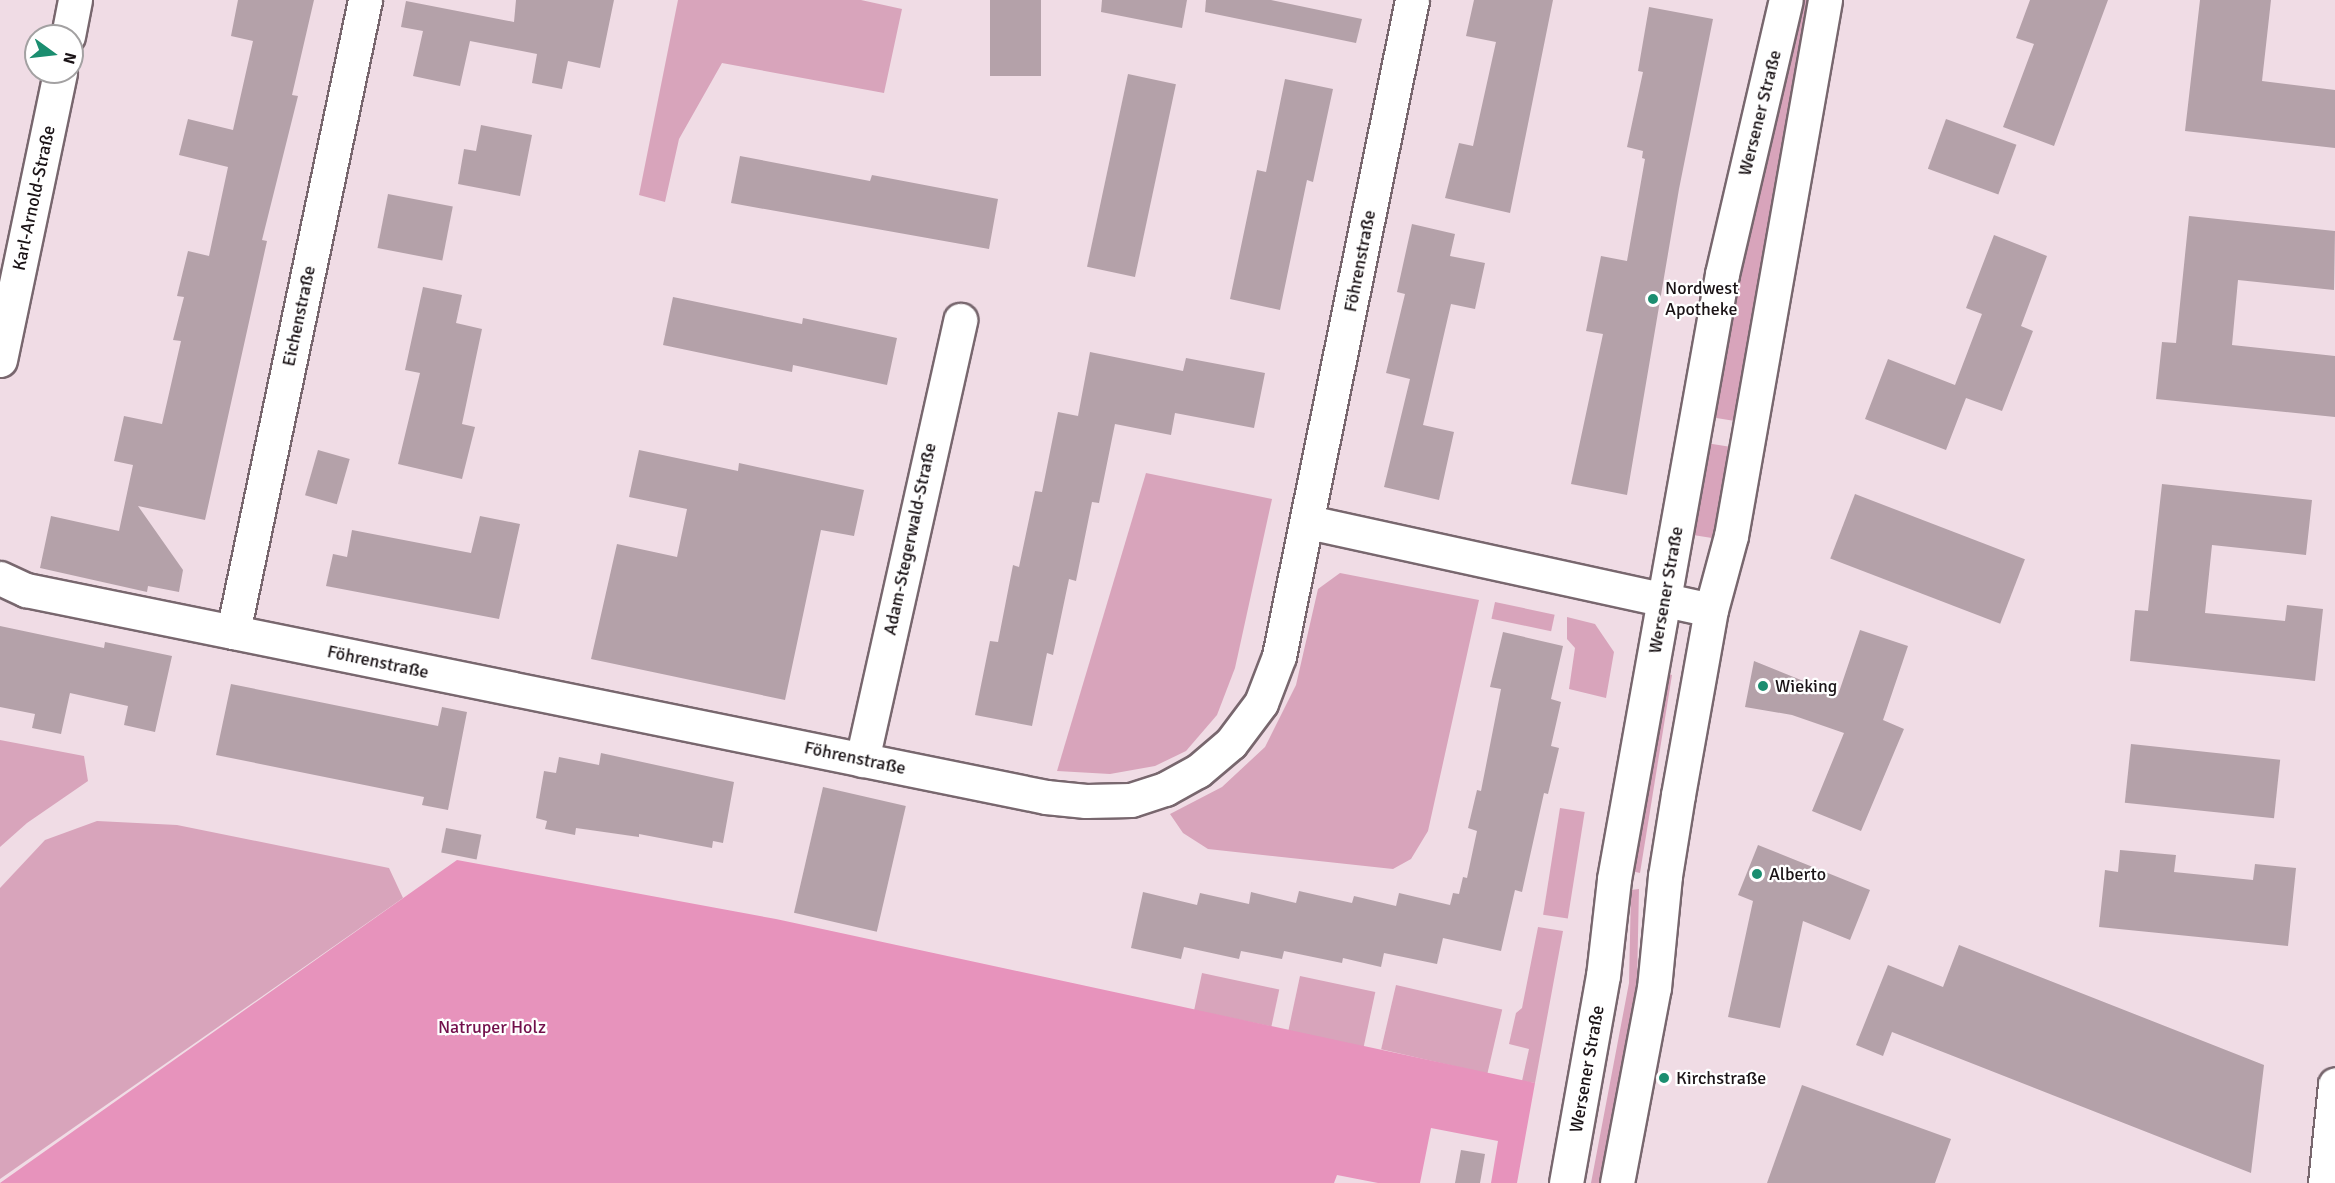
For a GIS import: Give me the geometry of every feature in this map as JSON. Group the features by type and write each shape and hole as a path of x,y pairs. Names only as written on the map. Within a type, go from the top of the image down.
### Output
{"street":[{"path":"70,24 75,0"},
{"name":"Eichenstraße","path":"233,632 365,0"},
{"name":"Föhrenstraße","path":"233,632 956,780 1086,801 1131,800 1165,789 1198,771 1231,742 1261,703 1279,656 1412,0"},
{"name":"Wersener Straße","path":"1566,1183 1603,976 1614,879 1722,274 1786,0"},
{"path":"1617,1183 1652,997 1665,876 1711,610 1731,536 1825,0"},
{"name":"Karl-Arnold-Straße","path":"0,360 58,84"},
{"name":"Adam-Stegerwald-Straße","path":"862,760 960,320"},
{"path":"1308,522 1711,610"},
{"path":"0,578 26,590 233,632"},
{"path":"2325,1183 2335,1085"}],"shaded area":[{"path":"678,0 861,0 902,9 884,93 722,63 679,139 665,202 639,195"},
{"path":"1799,0 1809,0 1735,421 1710,417 1739,264"},
{"path":"1706,443 1730,447 1715,539 1691,535"},
{"path":"1146,473 1272,499 1235,668 1217,715 1186,751 1155,766 1110,774 1057,771"},
{"path":"1340,573 1479,600 1428,831 1411,859 1393,869 1208,849 1183,833 1170,814 1222,787 1265,747 1296,685 1318,589"},
{"path":"1495,602 1555,615 1551,631 1491,619"},
{"path":"1567,617 1595,624 1614,652 1606,698 1569,689 1575,648 1567,639"},
{"path":"1665,673 1672,675 1640,873 1631,871"},
{"path":"0,740 84,756 88,781 27,823 0,847"},
{"path":"1560,808 1585,812 1568,919 1543,915"},
{"path":"97,821 177,825 389,868 403,898 0,1179 0,888 45,840"},
{"path":"1639,889 1637,983 1600,1183 1591,1183 1629,983 1631,890"},
{"path":"1538,927 1563,931 1535,1083 1522,1081 1529,1049 1509,1044 1516,1013 1522,1008"},
{"path":"1202,973 1279,989 1271,1027 1194,1010"},
{"path":"1300,976 1375,992 1364,1047 1288,1031"},
{"path":"1396,985 1502,1010 1487,1074 1381,1049"}],"green space":[{"name":"Natruper Holz","path":"457,860 776,919 1535,1083 1517,1183 1491,1183 1498,1141 1431,1128 1420,1183 1378,1183 1337,1175 1334,1183 0,1183"}],"building":[{"path":"238,0 314,0 292,95 298,96 262,240 267,241 205,520 138,506 183,570 179,592 148,586 147,592 40,568 51,516 119,531 133,465 114,461 124,416 162,424 181,341 173,340 184,297 177,296 188,251 209,256 228,167 179,155 188,119 233,130 253,41 231,36"},
{"path":"516,0 614,0 600,68 568,61 562,89 532,83 537,54 470,41 460,86 413,76 423,31 401,27 406,1 514,22"},
{"path":"990,0 1041,0 1041,76 990,76"},
{"path":"1102,0 1187,0 1182,28 1101,12"},
{"path":"1206,0 1271,0 1362,19 1356,43 1205,12"},
{"path":"1474,0 1553,0 1510,213 1445,198 1459,143 1473,146 1496,42 1466,36"},
{"path":"2030,0 2108,0 2054,146 2003,127 2034,44 2016,38"},
{"path":"2200,0 2271,0 2262,81 2335,90 2335,148 2185,131"},
{"path":"1649,7 1713,19 1679,189 1627,495 1571,484 1603,334 1586,331 1601,256 1627,261 1645,159 1642,158 1643,151 1627,147 1643,72 1638,71"},
{"path":"1128,74 1176,84 1135,277 1087,267"},
{"path":"1285,79 1333,89 1313,182 1307,180 1280,310 1230,299 1257,170 1266,172"},
{"path":"1946,119 2016,145 1998,194 1928,169"},
{"path":"481,125 532,135 520,196 458,184 464,149 476,151"},
{"path":"740,156 870,181 872,175 998,199 989,249 731,203"},
{"path":"388,194 453,207 442,261 378,248"},
{"path":"2189,216 2335,231 2334,290 2238,280 2232,345 2335,356 2335,417 2156,399 2162,342 2176,343"},
{"path":"1412,224 1455,234 1450,256 1485,263 1475,309 1451,304 1423,425 1454,432 1439,500 1384,487 1410,379 1386,373 1405,294 1397,292"},
{"path":"1994,235 2047,256 2021,326 2033,331 2002,411 1966,398 1946,450 1865,419 1888,359 1955,385 1982,314 1966,308"},
{"path":"423,287 462,295 456,323 482,329 462,424 475,427 462,479 398,464 420,373 405,370"},
{"path":"673,297 802,324 803,318 897,338 887,385 793,365 792,372 663,345"},
{"path":"1090,352 1183,371 1186,358 1265,373 1254,428 1175,413 1171,435 1115,424 1099,503 1092,502 1076,581 1069,579 1053,655 1047,653 1032,726 975,715 990,641 998,642 1013,565 1019,567 1035,491 1042,492 1058,412 1078,416"},
{"path":"318,450 350,459 337,504 305,495"},
{"path":"639,450 738,471 739,463 864,490 854,536 821,530 785,700 591,659 617,544 677,557 687,509 629,497"},
{"path":"2162,484 2312,500 2306,555 2212,545 2205,613 2285,621 2287,605 2323,609 2315,681 2130,661 2135,610 2148,611"},
{"path":"1855,494 2025,559 2000,624 1830,558"},
{"path":"480,516 520,524 499,619 326,586 333,554 347,557 352,530 471,553"},
{"path":"0,626 104,648 105,642 172,656 155,732 124,725 128,706 70,693 61,734 32,728 35,714 0,707"},
{"path":"1860,630 1908,646 1883,720 1904,729 1861,831 1812,811 1844,733 1792,715 1745,707 1754,661 1838,695"},
{"path":"1503,632 1563,646 1551,699 1561,702 1551,746 1559,748 1548,794 1544,793 1522,892 1515,890 1501,951 1443,938 1437,964 1384,953 1381,967 1343,958 1342,963 1284,951 1282,959 1241,951 1239,959 1184,947 1181,959 1131,948 1143,892 1197,905 1200,893 1249,904 1251,892 1296,903 1299,891 1352,903 1354,896 1396,906 1399,893 1450,905 1453,893 1459,894 1463,877 1467,878 1477,831 1468,828 1477,790 1481,791 1501,689 1490,687"},
{"path":"231,684 438,726 442,707 467,712 448,810 422,805 424,797 216,755"},
{"path":"2131,744 2280,760 2274,818 2125,803"},
{"path":"601,753 734,782 723,843 713,841 712,848 639,834 639,837 576,828 575,835 545,829 547,821 536,818 544,771 556,773 559,757 599,765"},
{"path":"823,787 906,806 877,932 794,913"},
{"path":"446,828 481,835 477,859 441,853"},
{"path":"1758,845 1870,890 1850,940 1803,921 1780,1028 1728,1017 1753,901 1738,895"},
{"path":"2120,850 2176,855 2174,872 2253,880 2255,864 2296,868 2288,946 2099,927 2105,870 2118,872"},
{"path":"1959,945 2264,1065 2251,1173 1892,1032 1883,1056 1856,1045 1888,965 1943,987"},
{"path":"1802,1085 1951,1139 1935,1183 1767,1183"},
{"path":"1461,1150 1485,1154 1480,1183 1455,1183"}],"place":[{"name":"Nordwest Apotheke","path":"1653,299"},
{"name":"Wieking","path":"1763,686"},
{"name":"Alberto","path":"1757,874"},
{"name":"Kirchstraße","path":"1664,1078"}]}
